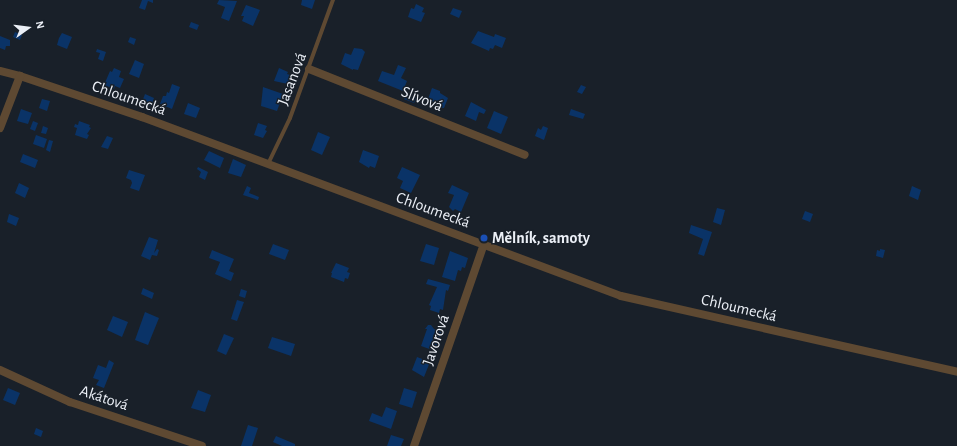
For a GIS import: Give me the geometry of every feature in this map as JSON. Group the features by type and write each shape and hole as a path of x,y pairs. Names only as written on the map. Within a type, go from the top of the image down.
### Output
{"street":[{"name":"Slívová","path":"309,69 525,155"},
{"name":"Chloumecká","path":"0,71 20,76 142,117 621,296 957,372"},
{"path":"0,128 20,76"},
{"name":"Javorová","path":"414,446 484,244"},
{"name":"Akátová","path":"0,370 70,402 202,446"}],"lane":[{"name":"Jasanová","path":"268,164 290,118 333,0"}],"building":[{"path":"142,0 153,0 153,3 148,1 145,10 139,8"},
{"path":"219,0 237,1 229,21 221,18 225,7 217,4"},
{"path":"302,0 315,0 312,9 301,5"},
{"path":"416,4 424,8 422,12 425,13 421,22 408,17 411,8 414,9"},
{"path":"246,5 260,10 253,26 242,21 244,16 241,16"},
{"path":"453,8 462,11 459,18 450,14"},
{"path":"191,22 199,25 197,30 189,27"},
{"path":"478,31 494,37 495,34 506,38 502,48 495,45 493,49 490,48 489,51 471,43"},
{"path":"15,32 22,35 20,40 13,37"},
{"path":"62,33 72,37 67,49 57,45"},
{"path":"0,36 10,40 10,46 6,46 5,50 0,48"},
{"path":"130,37 136,39 134,45 128,42"},
{"path":"354,48 362,49 365,52 358,70 353,70 341,64 345,53 351,55"},
{"path":"97,49 106,52 103,61 98,59 100,53 96,52"},
{"path":"135,60 144,64 139,78 129,74"},
{"path":"398,65 406,68 401,78 407,81 403,91 378,81 382,71 394,75"},
{"path":"114,68 121,71 119,77 124,79 120,88 115,86 114,89 104,85 110,71 112,72"},
{"path":"279,68 288,72 287,74 290,75 288,84 274,81"},
{"path":"172,84 180,87 172,109 160,104 163,96 166,96 167,92 169,93"},
{"path":"581,85 586,87 582,94 577,92"},
{"path":"263,87 283,94 277,111 261,106"},
{"path":"432,88 440,91 440,93 448,98 444,108 435,107 427,102"},
{"path":"407,92 417,97 414,103 404,99"},
{"path":"145,94 154,98 151,106 142,102"},
{"path":"42,99 50,101 47,111 39,108"},
{"path":"471,102 486,110 484,114 479,112 476,121 465,116"},
{"path":"188,103 200,108 196,118 184,114"},
{"path":"21,109 32,113 28,124 17,121"},
{"path":"571,109 585,114 583,119 569,115"},
{"path":"494,111 508,117 501,134 487,128"},
{"path":"33,121 38,123 35,131 30,129"},
{"path":"79,121 90,125 89,127 91,128 87,134 89,135 87,139 75,135 77,128 74,127 75,124 78,125"},
{"path":"258,123 267,126 265,130 267,131 263,138 254,135"},
{"path":"43,126 48,128 46,134 41,133"},
{"path":"543,126 548,128 544,140 535,136 538,128 541,130"},
{"path":"318,132 330,137 322,155 311,150"},
{"path":"36,135 47,139 44,148 33,144"},
{"path":"107,136 113,138 108,149 101,147"},
{"path":"49,140 53,141 50,152 46,150"},
{"path":"363,150 379,156 375,168 370,166 369,168 359,162"},
{"path":"209,151 224,158 220,168 204,160"},
{"path":"23,154 38,160 35,168 20,162"},
{"path":"233,159 246,165 241,177 228,173"},
{"path":"198,167 208,172 205,180 199,177 201,172 197,169"},
{"path":"402,167 420,175 411,193 400,188 403,181 397,178"},
{"path":"129,170 145,175 139,191 130,188 132,183 131,180 126,178"},
{"path":"19,183 29,188 25,198 15,193"},
{"path":"452,185 469,193 461,212 455,209 453,211 449,207 454,195 448,193"},
{"path":"247,186 251,188 249,193 259,197 258,200 243,195"},
{"path":"912,186 921,190 918,200 909,196"},
{"path":"717,208 725,210 721,225 713,222"},
{"path":"805,211 813,214 810,222 802,219"},
{"path":"9,214 19,218 16,226 7,222"},
{"path":"691,225 712,232 704,256 698,254 703,239 689,233"},
{"path":"149,237 158,240 154,253 157,249 159,250 157,256 152,255 150,260 141,256"},
{"path":"273,244 289,250 285,260 269,254"},
{"path":"426,244 439,248 434,265 420,261"},
{"path":"880,249 885,250 883,258 876,256 877,250 880,251"},
{"path":"212,250 234,259 229,271 234,273 231,281 215,274 220,262 209,258"},
{"path":"450,251 468,258 465,268 462,267 461,271 458,270 455,281 442,277"},
{"path":"336,263 349,268 347,272 350,273 348,279 345,278 344,282 331,277 331,273"},
{"path":"428,279 450,285 448,291 446,290 443,310 440,309 439,313 430,310 431,306 429,305 437,287 426,284"},
{"path":"143,288 154,293 152,299 141,294"},
{"path":"241,289 247,291 245,298 239,296"},
{"path":"237,300 244,302 237,321 231,319"},
{"path":"145,312 159,318 148,345 135,340"},
{"path":"113,316 128,322 122,337 107,330"},
{"path":"428,325 431,325 434,329 441,332 435,351 421,346 427,329 425,329"},
{"path":"224,334 234,338 226,355 217,351"},
{"path":"272,337 295,344 291,356 268,348"},
{"path":"417,357 430,362 424,377 412,370"},
{"path":"109,360 114,363 104,388 96,385 99,380 93,378 98,365 106,368"},
{"path":"8,388 20,393 15,405 3,400"},
{"path":"404,388 417,392 412,408 399,404"},
{"path":"198,390 211,395 205,412 191,408"},
{"path":"386,407 397,411 391,429 369,421 372,413 382,417"},
{"path":"248,425 258,428 252,446 241,446"},
{"path":"36,428 43,431 41,437 34,434"},
{"path":"391,435 404,439 401,446 387,446"},
{"path":"276,436 295,444 295,446 282,446 273,442"}],"place":[{"name":"Mělník, samoty","path":"484,238"}]}
